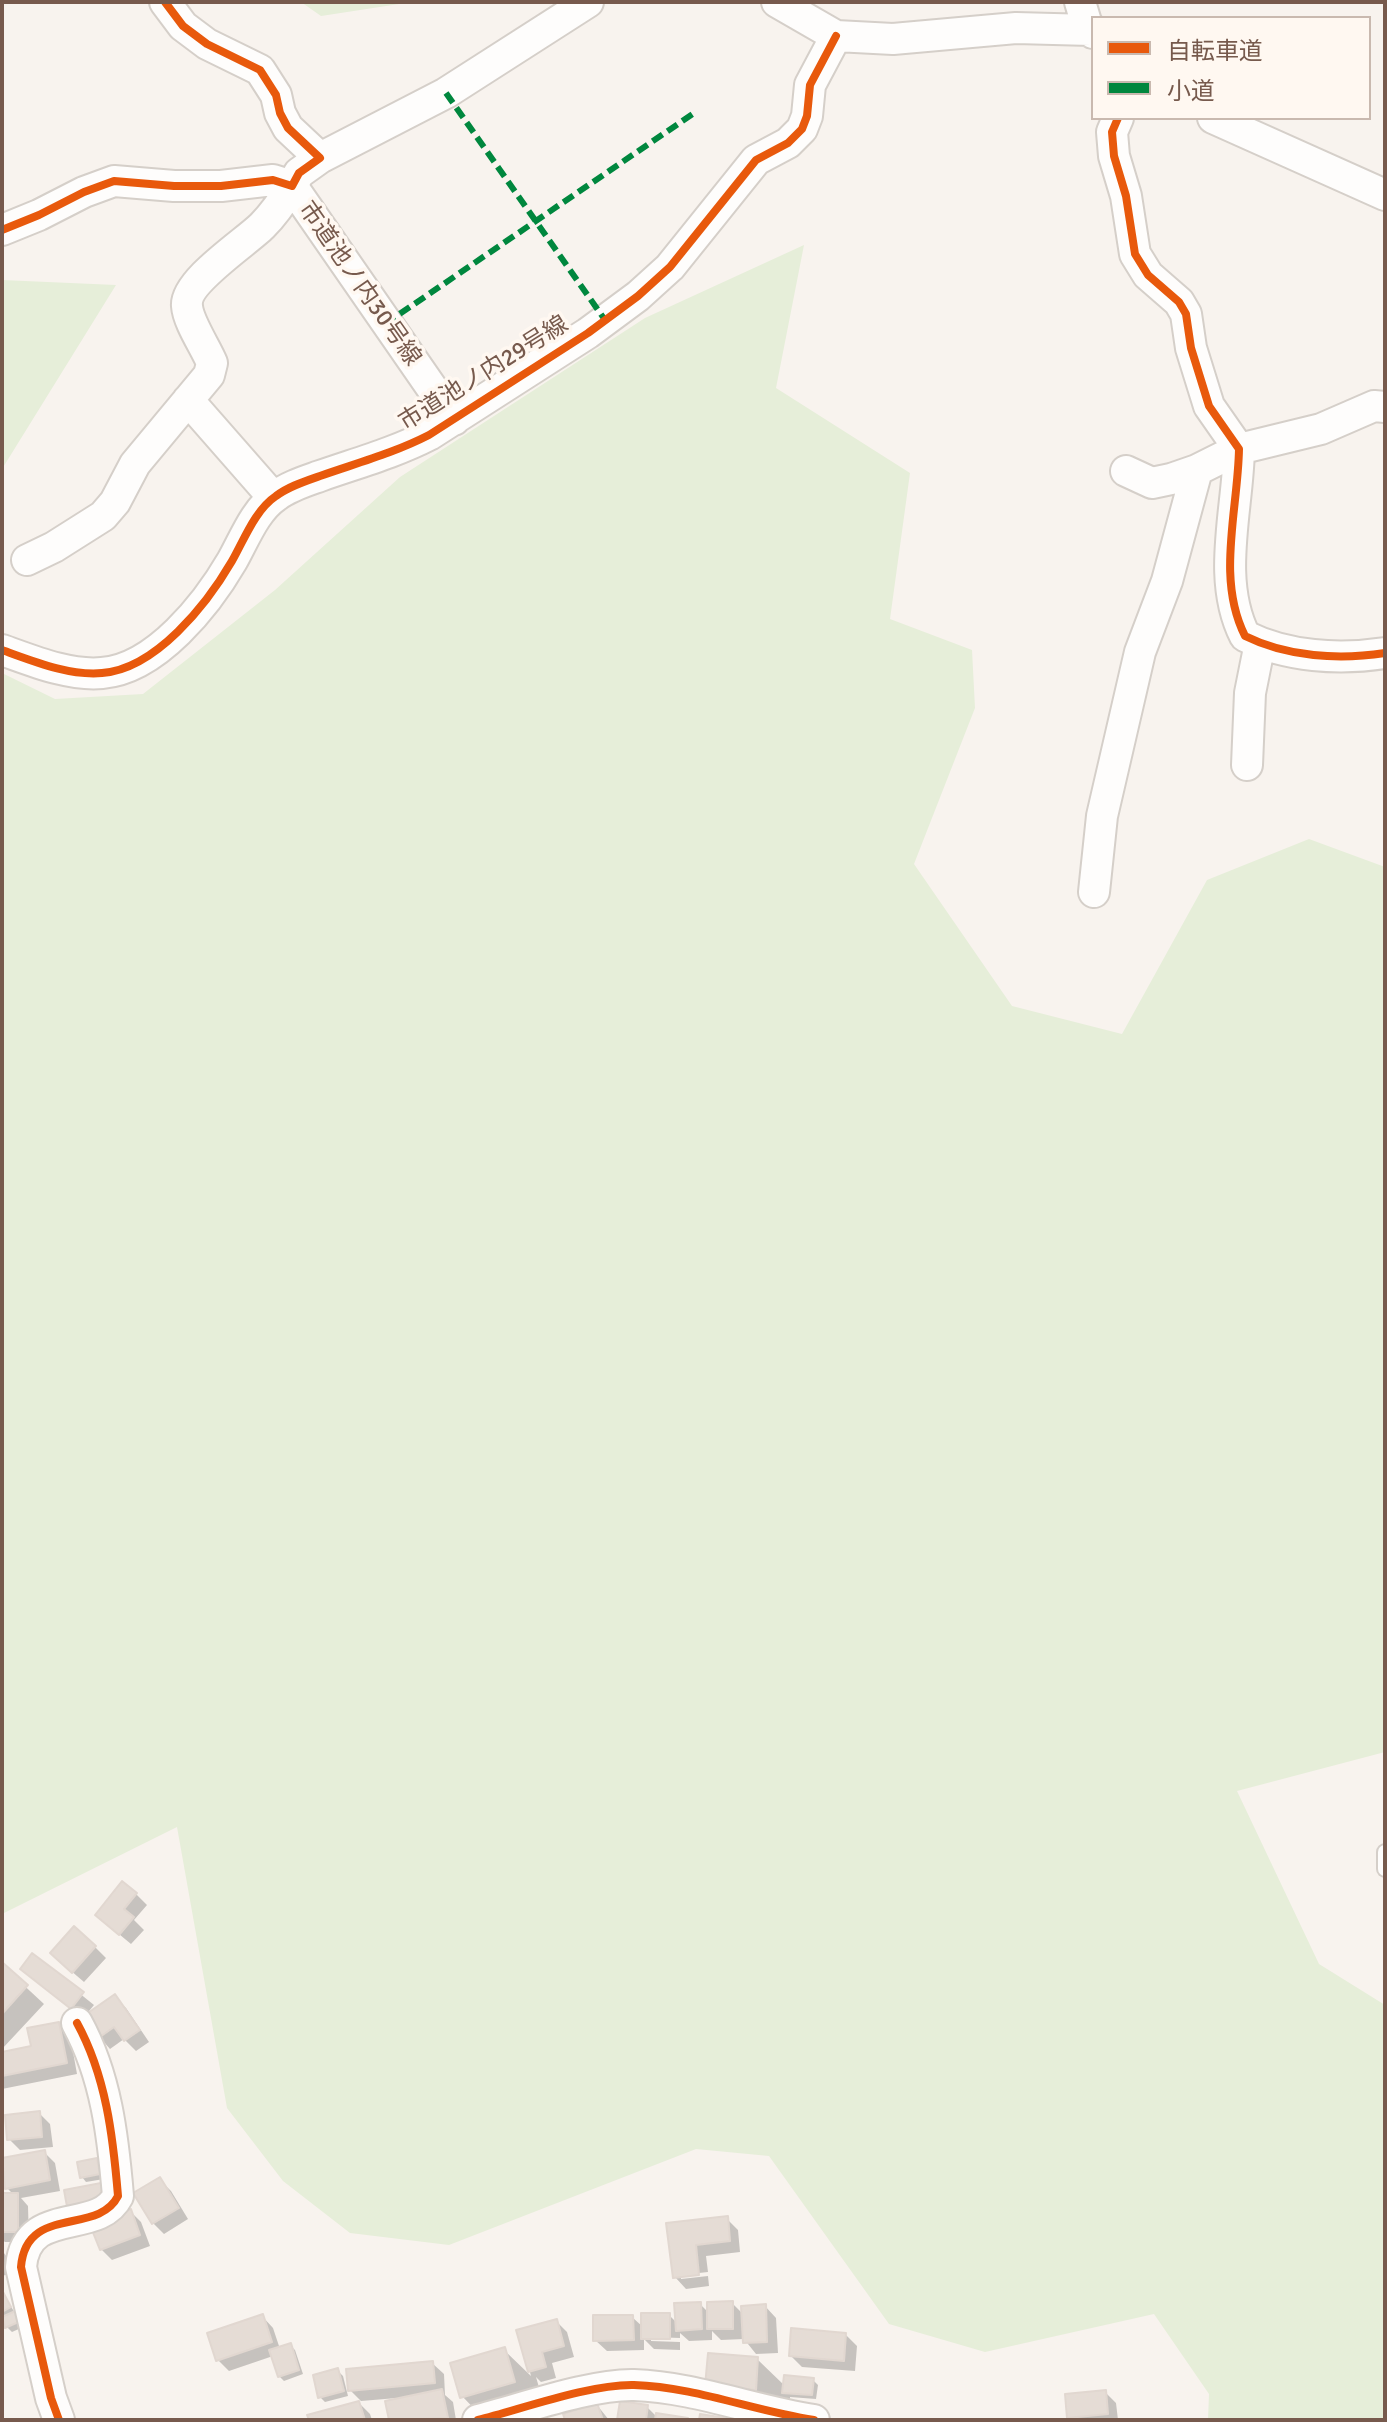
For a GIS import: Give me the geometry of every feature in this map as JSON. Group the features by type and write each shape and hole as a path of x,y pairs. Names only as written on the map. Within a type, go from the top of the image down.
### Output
{"street":[{"path":"165,2 183,26 207,44 260,70 276,95 288,128 320,158"},
{"path":"27,560 103,516 115,502 135,464 213,369 187,306 188,298 206,275 261,227 280,206 299,173 320,158 446,93 588,2"},
{"path":"777,2 836,36 893,39 1016,28 1091,32"},
{"path":"1080,2 1091,30"},
{"name":"市道池ノ内29号線","path":"2,650 79,673 119,670 137,662 200,610 256,518 273,497 312,479 407,446 454,420 588,333 638,296 670,267 756,160 788,143 802,129 807,116 810,85 836,36"},
{"path":"1117,120 1112,132 1114,156 1126,196 1135,254 1148,275 1179,302 1186,314 1191,348 1209,406 1239,449 1231,536 1236,619 1245,636 1278,650 1362,656 1385,653"},
{"path":"1217,120 1385,195"},
{"path":"2,230 114,181 221,186 273,180 292,186"},
{"name":"市道池ノ内30号線","path":"292,186 454,420"},
{"path":"188,400 273,497"},
{"path":"1126,471 1152,483 1197,470 1239,449 1321,429 1374,406 1385,407"},
{"path":"1094,892 1102,816 1140,652 1167,581 1197,470"},
{"path":"1247,765 1250,693 1260,643"},
{"path":"59,2420 51,2398 21,2267 22,2252 33,2234 107,2209 118,2196 111,2126 99,2074 77,2023"},
{"path":"478,2420 596,2390 632,2385 682,2391 806,2419"}],"lane":[{"path":"1385,1852 1385,1869"}],"green space":[{"path":"301,2 412,2 321,16"},
{"path":"804,245 776,388 910,473 890,619 972,650 975,708 914,864 1012,1006 1122,1034 1207,880 1309,839 1385,867 1385,1752 1237,1791 1319,1964 1385,2005 1385,2420 1208,2420 1209,2394 1154,2314 985,2352 889,2324 769,2156 696,2149 449,2245 350,2233 283,2181 227,2108 177,1827 2,1914 2,673 55,699 143,694 275,590 400,477 645,318"},
{"path":"2,280 116,285 2,469"}],"building":[{"path":"122,1881 137,1893 124,1909 134,1917 119,1935 95,1915"},
{"path":"74,1926 96,1946 72,1973 50,1953"},
{"path":"32,1953 84,1992 71,2009 20,1969"},
{"path":"2,1962 28,1985 2,2014"},
{"path":"115,1994 140,2030 124,2041 114,2027 97,2039 82,2017"},
{"path":"59,2022 67,2063 2,2076 2,2052 31,2046 27,2028"},
{"path":"40,2111 42,2137 7,2140 5,2115"},
{"path":"45,2150 50,2180 5,2189 2,2158"},
{"path":"97,2158 100,2174 80,2178 77,2162"},
{"path":"160,2177 179,2208 152,2224 133,2193"},
{"path":"101,2183 106,2204 68,2212 64,2190"},
{"path":"2,2193 18,2193 18,2232 2,2232"},
{"path":"131,2209 140,2235 100,2250 90,2225"},
{"path":"728,2216 730,2241 696,2245 699,2275 673,2278 666,2223"},
{"path":"2,2290 11,2307 2,2312"},
{"path":"733,2301 733,2329 707,2329 707,2302"},
{"path":"701,2302 702,2329 676,2331 674,2303"},
{"path":"766,2304 767,2342 743,2343 741,2306"},
{"path":"22,2308 27,2318 5,2328 2,2317"},
{"path":"641,2313 670,2313 670,2339 641,2339"},
{"path":"263,2314 272,2342 216,2361 207,2333"},
{"path":"593,2315 633,2315 634,2340 593,2341"},
{"path":"557,2319 564,2346 542,2352 546,2367 528,2372 516,2330"},
{"path":"791,2328 846,2333 844,2361 789,2356"},
{"path":"291,2343 299,2370 278,2377 269,2350"},
{"path":"505,2347 515,2382 460,2398 450,2363"},
{"path":"708,2353 758,2357 756,2390 705,2386"},
{"path":"433,2361 435,2383 348,2391 346,2369"},
{"path":"338,2368 344,2391 318,2398 313,2375"},
{"path":"784,2375 814,2378 812,2395 782,2393"},
{"path":"442,2389 448,2418 389,2420 385,2401"},
{"path":"1106,2390 1108,2414 1067,2418 1065,2394"},
{"path":"359,2401 365,2420 309,2420 307,2415"},
{"path":"620,2401 648,2405 646,2420 617,2420"},
{"path":"597,2403 603,2420 565,2420 563,2414"},
{"path":"656,2413 688,2418 688,2420 655,2420"},
{"path":"700,2414 732,2419 699,2420"}],"marked path":[{"path":"446,93 605,320"},
{"path":"385,324 697,111"}],"cycle path":[{"path":"2,230 114,181 221,186 273,180 292,186 299,173 320,158 288,128 276,95 260,70 207,44 183,26 165,2"},
{"path":"2,650 51,667 90,673 122,669 142,660 178,632 209,596 256,517 276,496 298,484 429,435 588,333 638,296 670,267 756,160 788,143 802,129 807,116 810,85 836,36"},
{"path":"1117,120 1112,132 1114,156 1126,196 1135,254 1148,275 1179,302 1186,314 1191,348 1209,406 1239,449 1230,568 1236,614 1245,636 1278,648 1314,655 1385,653"},
{"path":"59,2420 51,2398 21,2267 26,2248 35,2235 49,2227 95,2215 108,2208 118,2196 101,2085 77,2023"},
{"path":"478,2420 597,2388 634,2385 679,2390 814,2420"}]}
